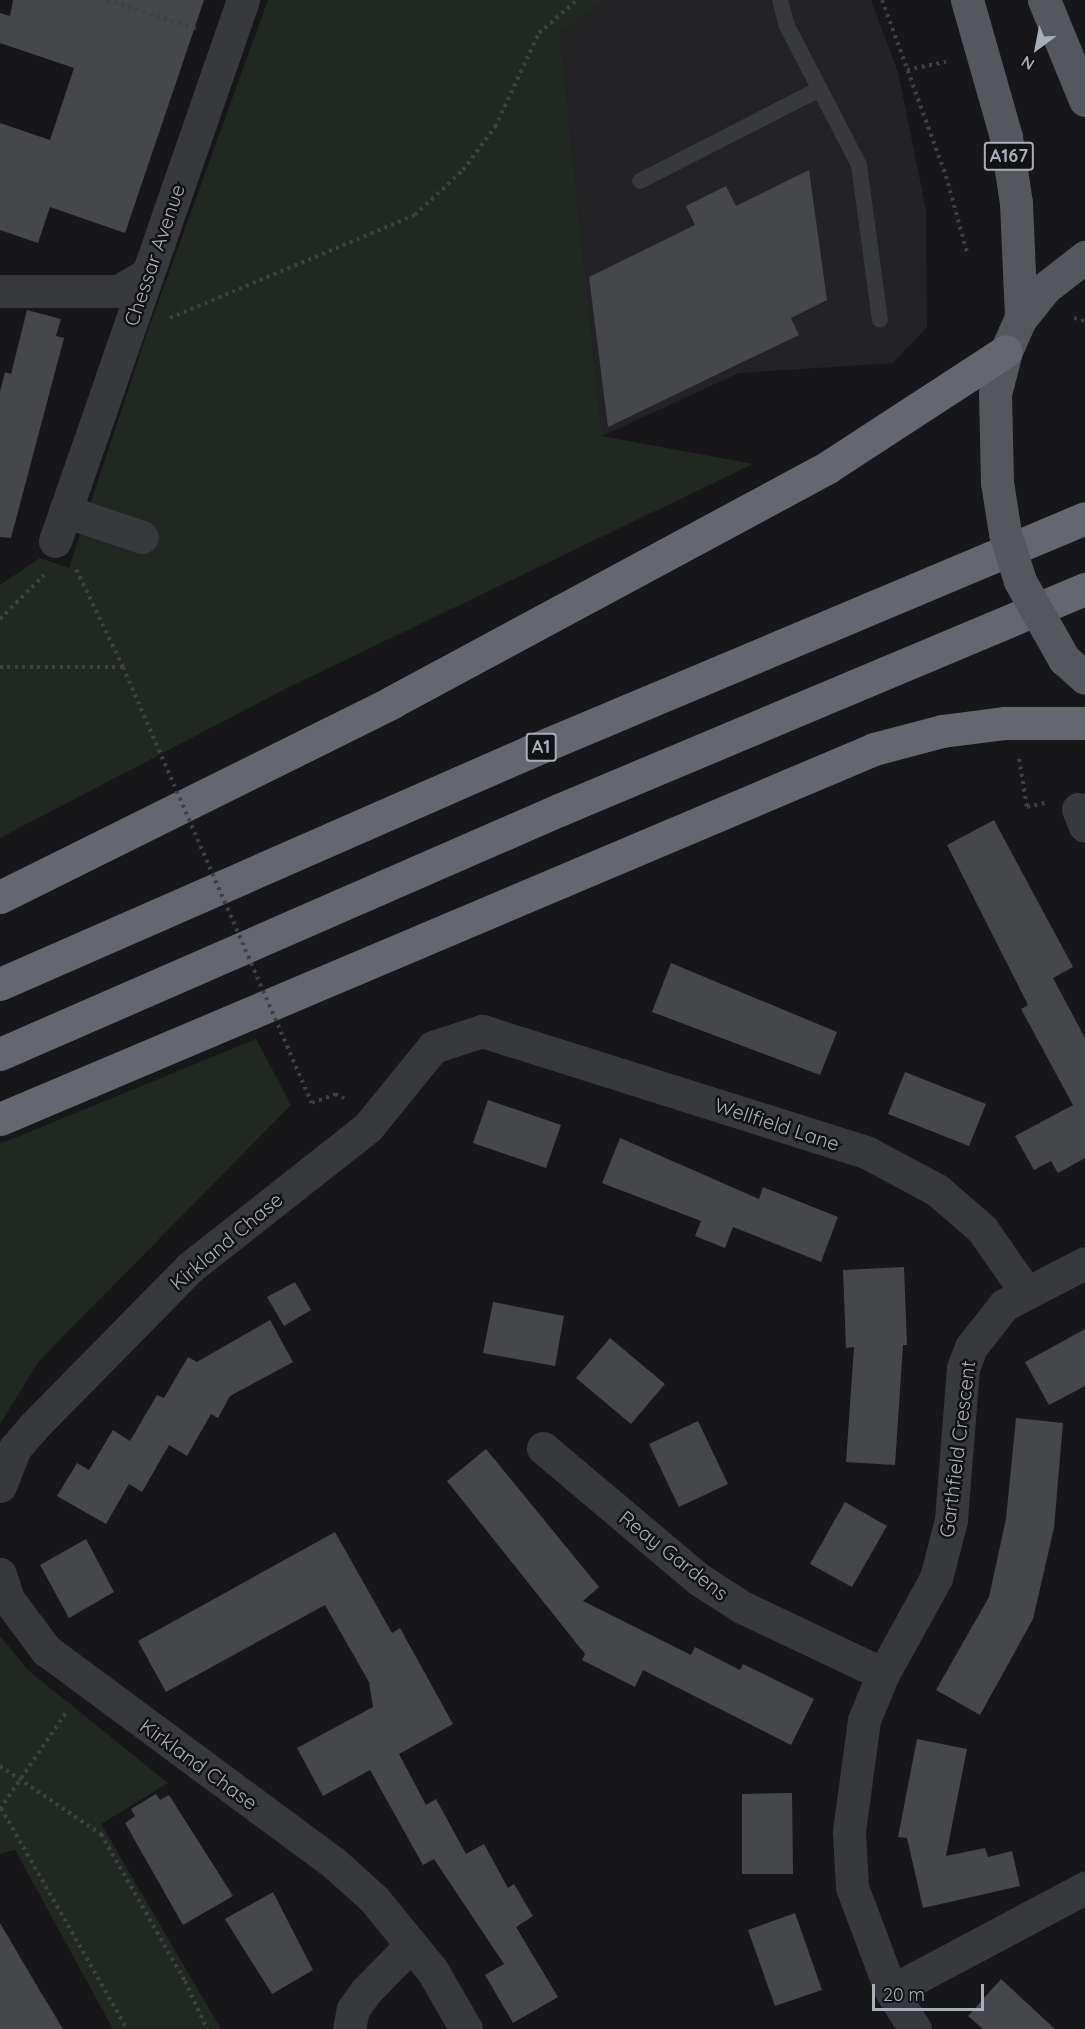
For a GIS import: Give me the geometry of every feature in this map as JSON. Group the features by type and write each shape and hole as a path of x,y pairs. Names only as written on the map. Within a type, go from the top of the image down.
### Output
{"highway":[{"path":"0,897 392,702 828,467 1006,351"},
{"name":"A1","path":"0,984 529,752 1085,518"},
{"path":"0,1054 559,810 1085,589"},
{"path":"0,1119 874,749 942,731 1005,723 1085,723"}],"main road":[{"name":"A167","path":"966,0 1006,137 1016,203 1022,318"},
{"path":"1044,0 1085,99"},
{"path":"1074,668 1020,581 1005,533 997,482 995,394 1006,351 1022,318 1045,288 1085,257"}],"street":[{"name":"Chessar Avenue","path":"60,526 243,0"},
{"path":"0,291 119,291 147,274"},
{"path":"60,526 142,537"},
{"name":"Wellfield Lane","path":"482,1031 868,1153 938,1190 982,1229 1026,1292"},
{"name":"Kirkland Chase","path":"0,1486 15,1449 33,1427 189,1268 360,1134 434,1047 482,1031"},
{"name":"Garthfield Crescent","path":"915,2029 891,1991 852,1887 849,1832 864,1720 883,1674 936,1578 951,1520 963,1368 981,1329 1004,1305 1085,1263"},
{"name":"Reay Gardens","path":"543,1448 700,1580 742,1607 883,1674"},
{"name":"Kirkland Chase","path":"0,1574 8,1599 28,1629 88,1683 333,1862 374,1899 411,1946 466,2029"},
{"path":"891,1991 1085,1888"},
{"path":"349,2029 353,2008 366,1991 411,1946"}],"lane":[{"path":"780,0 787,26 859,165 880,320"},
{"path":"640,181 820,89"}],"path":[{"path":"107,0 229,39"},
{"path":"126,337 415,216 463,170 495,127 539,33 577,0"},
{"path":"882,0 946,176 967,252"},
{"path":"907,70 945,60 948,68"},
{"path":"1074,318 1084,323"},
{"path":"0,619 49,570 60,526"},
{"path":"76,568 123,667 312,1102 335,1094"},
{"path":"0,667 123,667"},
{"path":"1018,751 1027,807 1051,801 1081,817"},
{"path":"88,1683 1,1809 127,2029"},
{"path":"0,1766 101,1834 185,1981 207,2029"}],"shaded area":[{"path":"268,0 605,0 560,32 602,436 753,464 285,689 0,838 0,585 40,558 69,568 146,336"},
{"path":"605,0 871,0 898,72 926,210 927,327 893,363 739,373 602,436 560,32"},
{"path":"256,1039 291,1105 39,1361 0,1424 0,1144"},
{"path":"0,1636 29,1671 168,1783 101,1824 221,2029 113,2029 15,1850 0,1854"}],"building":[{"path":"13,0 204,0 125,233 50,207 38,243 0,230 0,123 50,140 74,68 0,43 0,13 10,16"},
{"path":"809,170 827,300 791,318 799,335 608,427 589,277 695,225 686,206 726,186 736,206"},
{"path":"27,310 61,319 56,336 64,338 11,538 0,537 0,392 5,372 11,374"},
{"path":"994,820 1073,967 1053,978 1085,1038 1085,1158 1058,1173 1051,1161 1034,1170 1015,1136 1073,1105 1021,1009 1028,1005 947,845"},
{"path":"671,963 837,1032 820,1075 652,1012"},
{"path":"905,1072 986,1104 969,1146 888,1114"},
{"path":"488,1100 561,1125 546,1168 473,1143"},
{"path":"620,1138 759,1199 763,1187 838,1217 821,1262 733,1227 725,1248 695,1236 701,1221 602,1183"},
{"path":"904,1267 907,1345 903,1345 895,1465 846,1462 854,1347 846,1348 843,1270"},
{"path":"295,1282 311,1310 284,1326 267,1297"},
{"path":"493,1302 564,1316 555,1366 483,1353"},
{"path":"270,1320 293,1362 230,1396 218,1418 211,1414 187,1456 169,1445 142,1492 129,1484 106,1524 57,1496 77,1463 89,1470 113,1430 130,1441 157,1395 164,1398 188,1357 197,1362"},
{"path":"1085,1329 1085,1386 1049,1405 1025,1362"},
{"path":"610,1338 665,1384 631,1424 576,1378"},
{"path":"1016,1418 1063,1423 1054,1528 1033,1619 980,1715 936,1690 989,1597 1006,1519"},
{"path":"698,1421 728,1484 679,1507 649,1444"},
{"path":"486,1449 599,1587 583,1601 691,1655 695,1647 740,1670 743,1664 814,1699 791,1745 643,1670 635,1687 582,1660 585,1654 447,1481"},
{"path":"845,1502 887,1526 852,1587 810,1564"},
{"path":"335,1532 392,1633 400,1628 453,1724 399,1754 426,1805 436,1799 466,1854 484,1844 508,1888 514,1884 533,1916 516,1927 558,1997 513,2023 485,1975 504,1964 434,1859 423,1865 370,1770 323,1796 297,1748 373,1707 369,1682 325,1605 166,1692 138,1641"},
{"path":"86,1539 114,1592 69,1618 40,1565"},
{"path":"917,1739 967,1749 946,1856 985,1848 988,1857 1012,1851 1020,1886 923,1908 907,1838 898,1837"},
{"path":"792,1793 793,1874 742,1874 742,1794"},
{"path":"156,1794 160,1800 169,1795 233,1896 183,1925 125,1823 135,1816 131,1809"},
{"path":"273,1892 313,1970 272,1994 225,1919"},
{"path":"795,1913 822,1990 775,2006 748,1930"},
{"path":"0,1923 37,1986 63,2029 0,2029"},
{"path":"1001,1979 1055,2029 983,2029 968,2016"}]}
